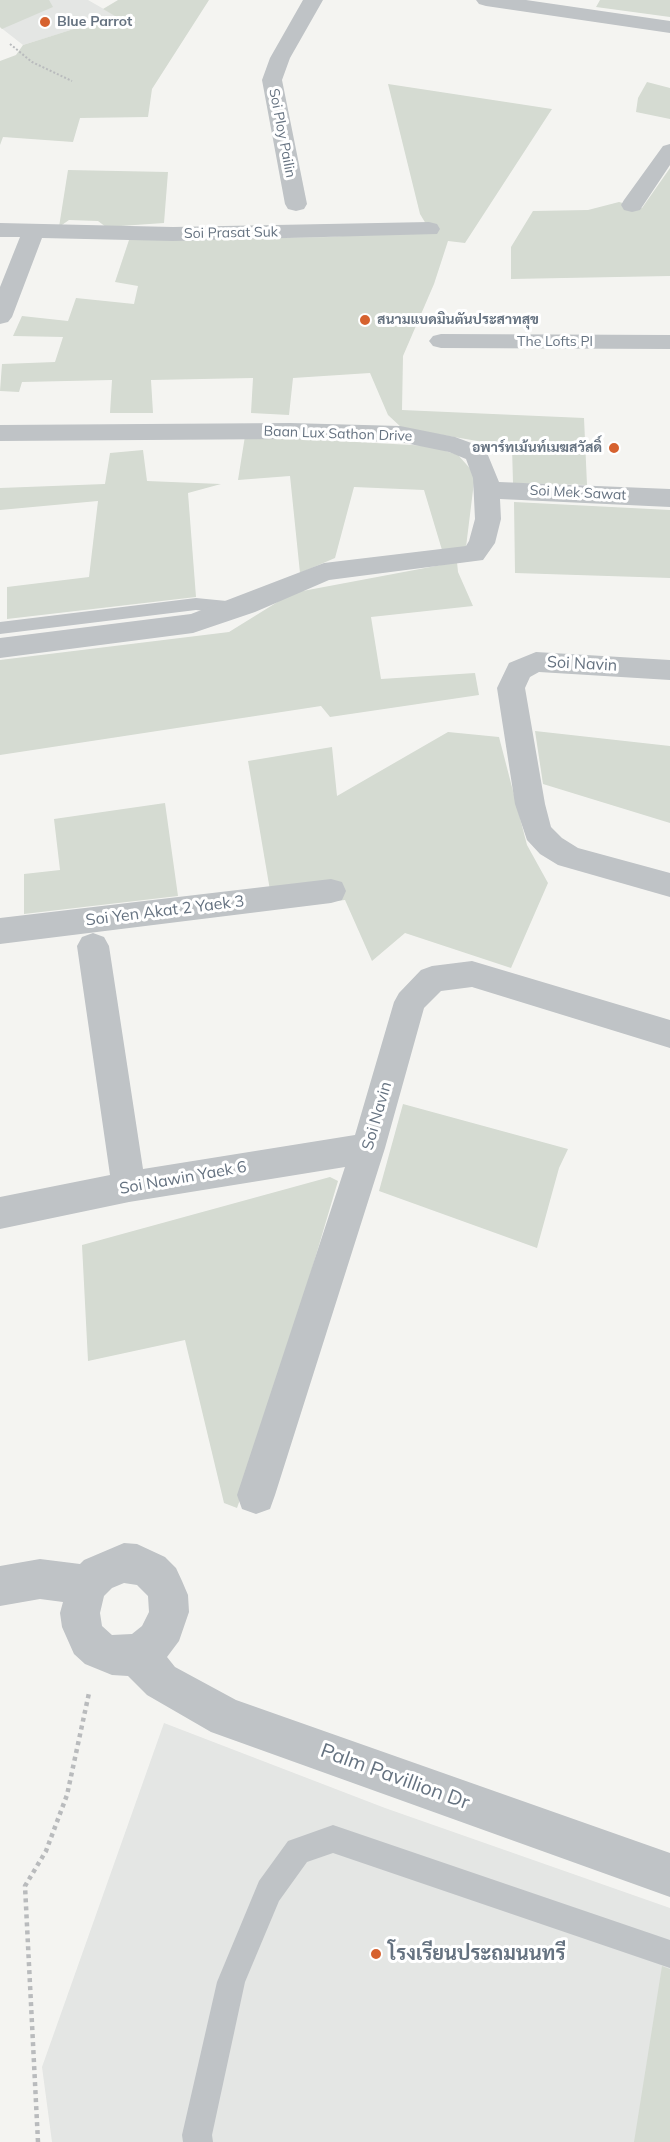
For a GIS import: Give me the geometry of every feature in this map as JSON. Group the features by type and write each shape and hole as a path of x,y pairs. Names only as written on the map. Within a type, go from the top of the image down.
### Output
{"street":[{"name":"Soi Ploy Pailin","path":"296,204 272,80 280,58 313,0"},
{"path":"486,0 670,27"},
{"path":"632,205 670,150"},
{"name":"Soi Prasat Suk","path":"0,230 173,234 429,229"},
{"path":"0,316 33,232"},
{"name":"The Lofts Pl","path":"441,341 670,342"},
{"name":"Baan Lux Sathon Drive","path":"0,433 290,431 400,434 455,445 476,454 486,478 488,519 482,543 474,554 324,572 237,608 193,623 0,648"},
{"name":"Soi Mek Sawat","path":"487,490 670,498"},
{"name":"Soi Navin","path":"670,670 536,662 519,670 511,688 530,804 537,832 551,846 569,857 670,885"},
{"name":"Soi Yen Akat 2 Yaek 3","path":"0,932 331,891"},
{"path":"93,946 129,1187"},
{"name":"Soi Navin","path":"256,1495 368,1148 410,1002 432,979 472,974 670,1034"},
{"name":"Soi Nawin Yaek 6","path":"0,1213 129,1187 368,1148"},
{"path":"0,1586 40,1579 87,1585 98,1574 124,1563 137,1564 151,1571 162,1582 169,1604 165,1627 156,1640 143,1651 117,1652"},
{"name":"Palm Pavillion Dr","path":"87,1585 80,1613 82,1628 88,1640 117,1652 161,1681 226,1717 670,1875"}],"lane":[{"path":"0,628 196,604 237,608"},
{"path":"198,2142 197,2134 231,1982 269,1891 298,1851 333,1839 670,1954"}],"path":[{"path":"10,44 32,62 72,81"},
{"path":"38,2142 26,1886 46,1851 117,1652"}],"shaded area":[{"name":"Blue Parrot","path":"0,0 88,0 116,16 23,45 0,27"},
{"path":"0,0 49,0 53,7 2,29 0,27"},
{"path":"118,0 209,0 152,89 148,117 80,118 73,142 3,137 0,145 0,61 16,55 23,45 115,16 103,9"},
{"path":"600,0 670,0 670,17 596,7"},
{"path":"647,82 670,88 670,119 636,112 638,98"},
{"path":"388,84 552,109 465,243 448,241 434,284 403,356 402,410 584,418 587,485 513,483 512,447 402,428 388,415 370,373 293,378 289,415 251,413 253,378 151,380 153,413 110,413 112,380 22,382 19,392 0,391 2,364 55,362 63,337 13,336 22,316 68,321 76,298 134,304 138,286 115,282 129,240 330,237 429,229 420,214"},
{"path":"670,168 670,276 511,279 511,247 533,211 588,210 619,202 642,208"},
{"path":"68,170 168,172 164,223 106,227 98,221 69,220 59,227"},
{"path":"245,436 430,446 458,455 475,474 466,547 442,550 424,490 354,487 335,558 300,573 290,476 238,480"},
{"path":"143,450 147,481 221,484 188,493 196,597 7,619 7,587 89,577 98,501 0,510 0,488 105,484 110,453"},
{"path":"514,502 670,510 670,578 515,573"},
{"path":"457,562 458,572 473,606 371,617 381,679 475,673 479,695 330,717 321,706 0,755 0,660 229,632 292,593"},
{"path":"535,731 670,746 670,823 543,784"},
{"path":"448,732 499,737 527,845 548,883 511,968 405,933 372,961 345,900 273,908 248,761 332,747 337,796"},
{"path":"165,803 178,896 24,914 24,874 60,870 54,819"},
{"path":"403,1104 568,1149 559,1168 537,1248 379,1191"},
{"path":"330,1177 338,1181 260,1444 237,1508 224,1503 185,1340 88,1361 82,1245"},
{"name":"โรงเรียนประถมนนทรี","path":"164,1723 385,1808 670,1908 670,2142 52,2142 42,2067"},
{"path":"662,1966 670,1969 670,2142 634,2142"}],"place":[{"name":"Blue Parrot","path":"45,22"},
{"name":"สนามแบดมินตันประสาทสุข","path":"365,320"},
{"name":"อพาร์ทเม้นท์เมฆสวัสดิ์","path":"614,448"},
{"name":"โรงเรียนประถมนนทรี","path":"376,1954"}]}
